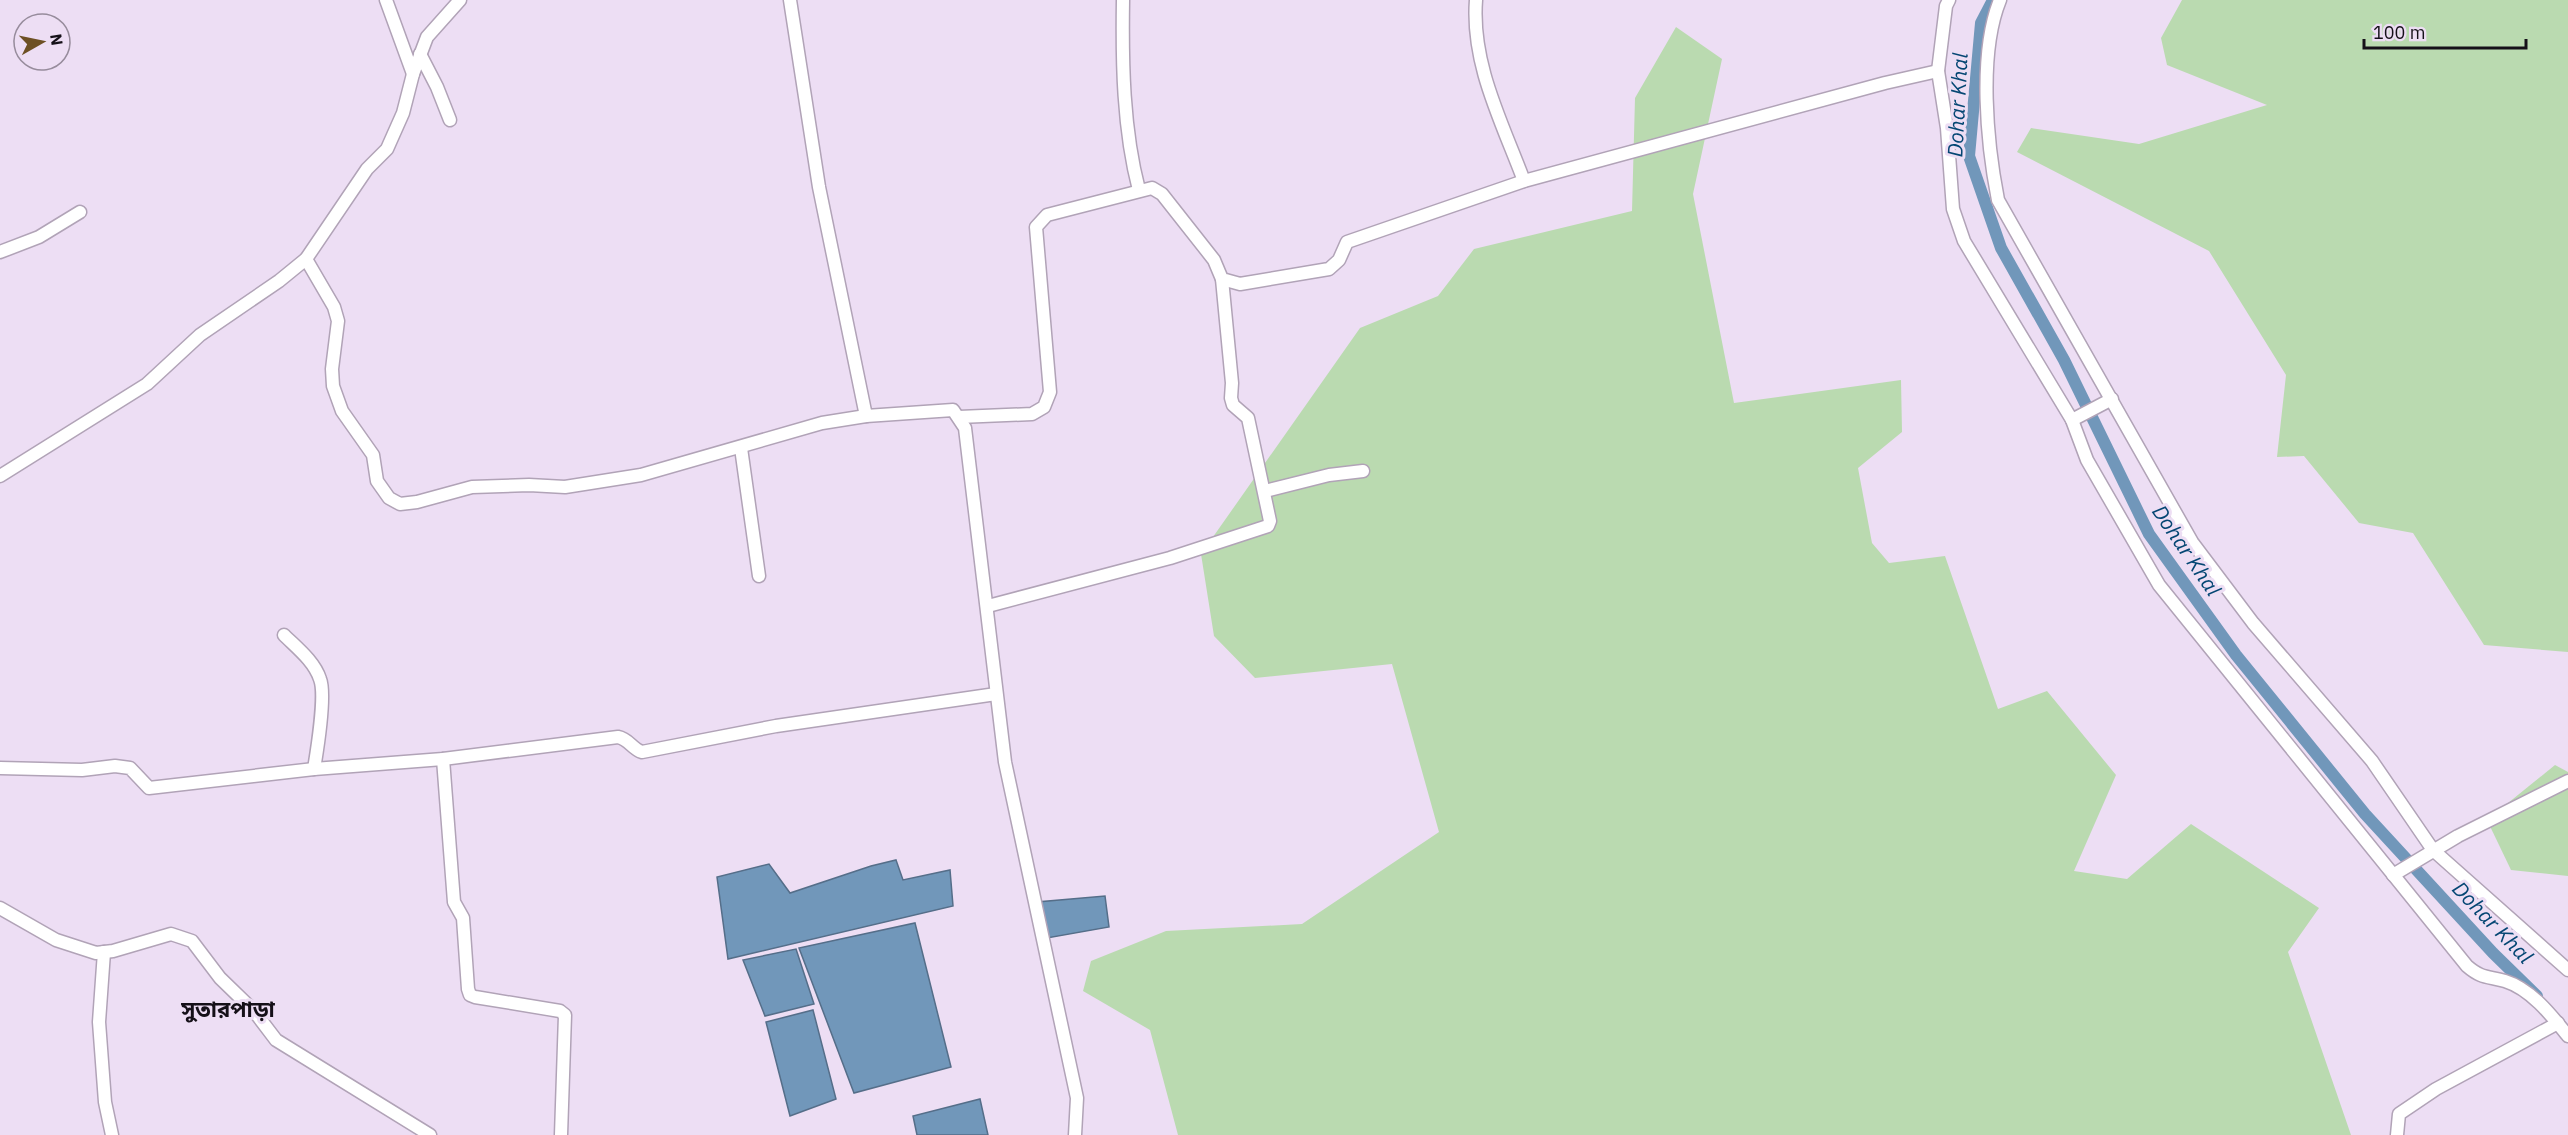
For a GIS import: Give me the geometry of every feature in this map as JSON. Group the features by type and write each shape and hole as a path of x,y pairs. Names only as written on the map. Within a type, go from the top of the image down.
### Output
{"street":[{"path":"386,0 413,74"},
{"path":"0,476 147,384 200,335 279,281 306,259 367,170 387,149 403,113 413,74 427,37 460,0"},
{"path":"790,0 819,187 866,416"},
{"path":"1123,0 1126,103 1133,169 1139,190"},
{"path":"1476,0 1475,37 1484,74 1524,181"},
{"path":"1949,0 1946,6 1938,71 1947,128 1953,209 1964,241 2074,418 2087,460 2159,585 2395,874 2467,966 2477,975 2505,981 2524,990 2568,1036"},
{"path":"2000,0 1986,57 1993,173 1998,200 2016,236 2044,279 2192,542 2253,623 2372,761 2430,852 2568,970"},
{"path":"420,54 437,87 450,120"},
{"path":"1222,279 1240,284 1329,269 1339,260 1347,242 1524,181 1885,83 1938,71"},
{"path":"959,417 1032,414 1044,407 1050,392 1036,227 1047,215 1139,190 1152,188 1162,194 1214,260 1222,279 1232,383 1231,398 1233,405 1248,418 1265,491 1270,521 1268,526 1117,573 988,606"},
{"path":"0,252 39,237 80,212"},
{"path":"306,259 334,307 338,321 332,369 333,386 342,411 373,455 377,481 389,498 400,504 417,502 472,487 576,486 641,475 822,423 866,416 953,410 965,428 1005,762 1077,1098 1075,1135"},
{"path":"2074,418 2112,399"},
{"path":"741,448 759,576"},
{"path":"1265,491 1329,475 1363,471"},
{"path":"285,635 310,662 321,681 320,730 314,769"},
{"path":"0,768 82,770 115,766 130,768 149,788 314,769 443,759 618,737 626,738 637,751 642,752 776,726 996,694"},
{"path":"443,759 454,902 463,918 468,989 470,995 475,997 560,1011 565,1015 561,1135"},
{"path":"2395,874 2430,852 2568,782"},
{"path":"0,908 56,940 96,953 171,934 192,941 220,978 254,1011 276,1040 430,1135"},
{"path":"104,952 99,1023 105,1102 112,1135"},
{"path":"2397,1135 2399,1114 2436,1089 2558,1023"}],"green space":[{"path":"2182,0 2568,0 2568,652 2484,645 2413,533 2359,523 2304,456 2277,457 2286,375 2209,251 2017,152 2031,128 2139,144 2267,105 2167,65 2161,38"},
{"path":"1676,27 1722,59 1693,194 1734,403 1901,380 1902,432 1858,468 1872,543 1889,563 1945,556 1998,709 2047,691 2116,775 2074,871 2127,879 2191,824 2319,908 2288,952 2351,1135 1178,1135 1150,1030 1083,991 1091,961 1166,931 1302,924 1439,832 1392,664 1255,678 1214,636 1201,554 1360,328 1438,296 1474,249 1632,211 1635,98"},
{"path":"2555,765 2568,772 2568,876 2511,870 2487,820"}],"water":[{"path":"896,860 903,880 950,870 953,906 728,959 717,877 769,864 790,893"},
{"path":"1105,896 1109,927 1047,938 1037,902"},
{"path":"915,923 951,1067 854,1093 799,948"},
{"path":"796,949 814,1004 765,1016 743,960"},
{"path":"813,1010 836,1099 790,1116 766,1022"},
{"path":"980,1099 988,1135 917,1135 913,1116"}],"waterway":[{"name":"Dohar Khal","path":"1993,0 1981,23 1969,156 2001,248 2064,360 2149,534 2236,655 2365,814 2493,953 2537,996"}],"district":[{"name":"সুতারপাড়া","path":"228,1008"}]}
